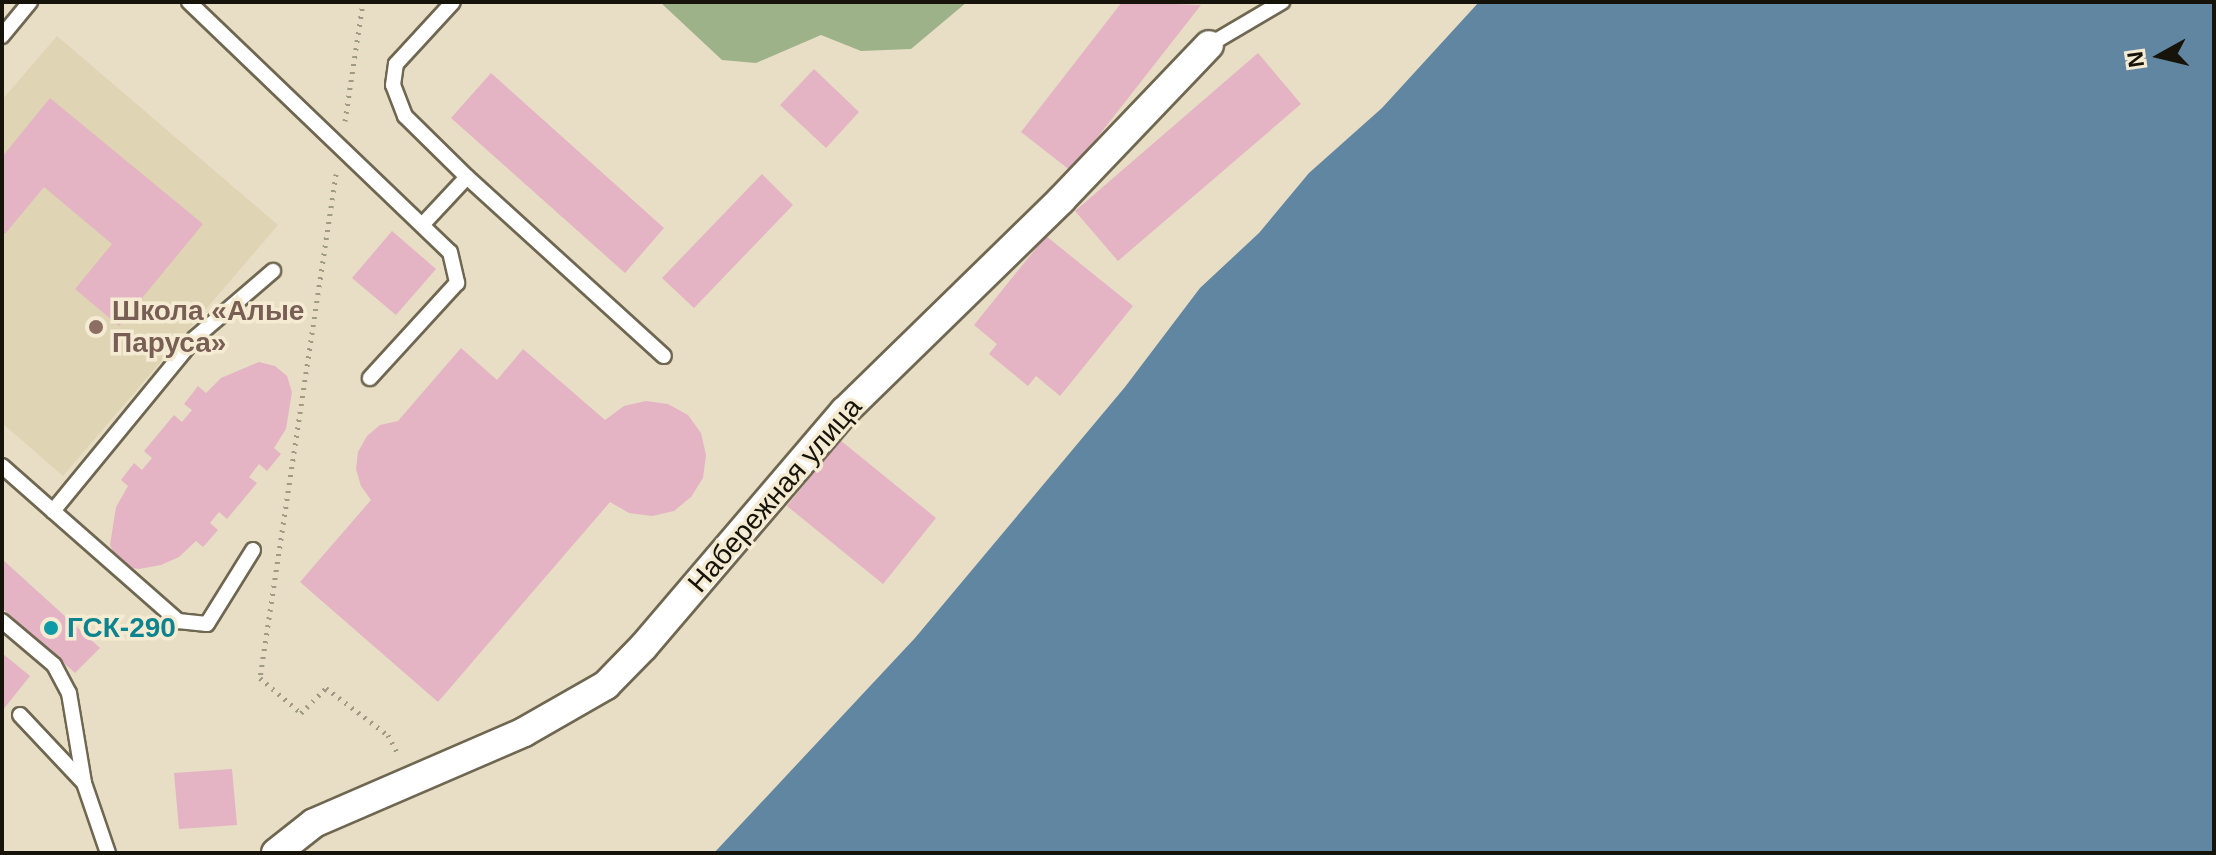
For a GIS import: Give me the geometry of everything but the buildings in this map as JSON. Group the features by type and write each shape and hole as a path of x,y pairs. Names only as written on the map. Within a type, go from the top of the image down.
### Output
{"street":[{"name":"Набережная улица","path":"276,853 314,823 524,732 606,685 644,646 845,411 1061,200 1209,45"}],"lane":[{"path":"2,36 30,2"},
{"path":"189,2 450,252 457,283 370,378"},
{"path":"453,2 396,64 393,85 405,116 467,177 664,356"},
{"path":"1209,45 1282,2"},
{"path":"423,224 467,177"},
{"path":"53,511 195,338 273,271"},
{"path":"2,466 178,621 207,624 253,550"},
{"path":"2,621 54,665 69,693 84,783 108,853"},
{"path":"20,715 84,783"}],"path":[{"path":"363,2 260,678 301,713 326,688 388,735"}],"shaded area":[{"name":"Школа «Алые Паруса»","path":"57,36 278,225 63,476 2,423 2,100"}],"green space":[{"path":"660,2 967,2 911,49 861,51 821,35 756,63 722,60"}],"water":[{"path":"1479,2 2214,2 2214,853 714,853 915,638 1125,387 1200,288 1259,233 1309,173 1382,108"}],"place":[{"name":"Школа «Алые Паруса»","path":"96,327"},
{"name":"ГСК-290","path":"51,628"}]}
